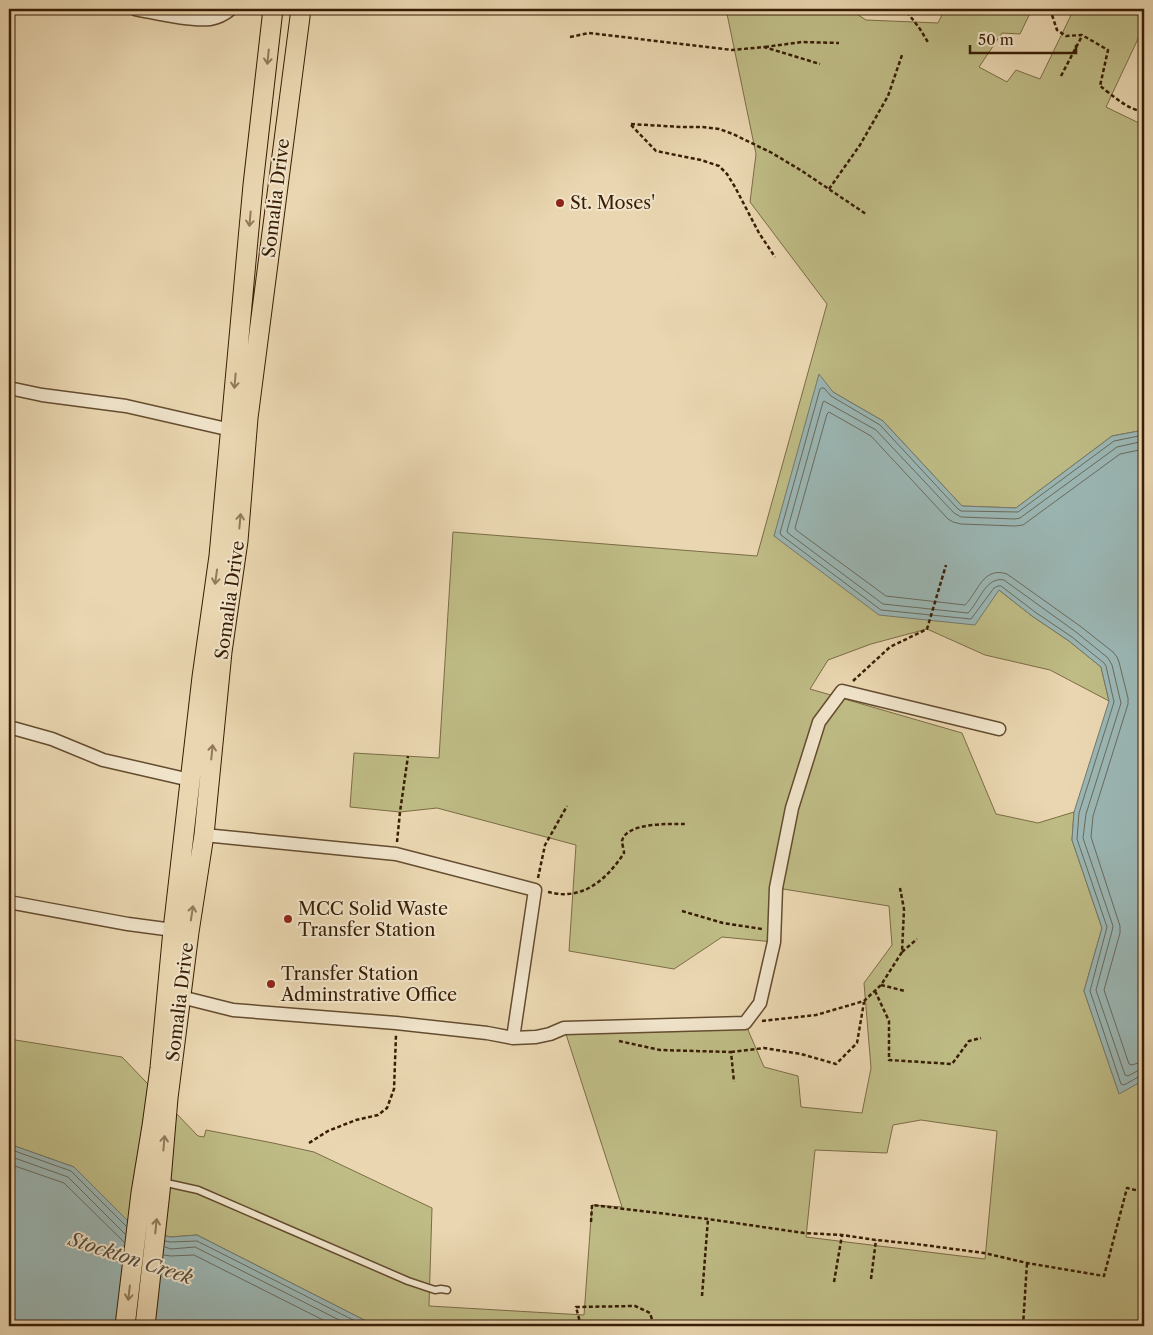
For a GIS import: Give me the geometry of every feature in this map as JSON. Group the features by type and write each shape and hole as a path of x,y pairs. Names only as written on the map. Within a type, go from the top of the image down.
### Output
{"main road":[{"name":"Somalia Drive","path":"154,1189 152,1126 202,677 219,556 253,186 273,9"},
{"name":"Somalia Drive","path":"154,1189 204,835 222,652 238,541 248,418 301,9"},
{"path":"124,1326 154,1189"},
{"path":"144,1326 154,1189"}],"street":[{"path":"135,9 190,18 211,19 226,14 231,9"},
{"path":"9,388 42,395 126,406 231,430"},
{"path":"181,997 233,1010 396,1023 487,1033 513,1038 536,1037 564,1028 746,1023 760,1003 774,936 776,888 792,808 819,722 842,691 999,730"},
{"path":"9,727 52,739 103,760 190,780"},
{"path":"204,835 396,854 535,890 513,1038"},
{"path":"9,902 128,924 173,930"}],"lane":[{"path":"154,1189 198,1190 408,1281 435,1290 447,1290"}],"path":[{"path":"1050,9 1056,30 1066,36 1082,35 1108,50 1100,86 1138,112 1144,111"},
{"path":"907,12 929,44"},
{"path":"570,37 589,33 732,50 802,42 840,42"},
{"path":"1061,76 1082,35"},
{"path":"764,47 820,64"},
{"path":"829,189 860,145 888,96 902,56"},
{"path":"775,257 759,233 735,187 727,174 719,166 701,160 656,151 631,124 681,127 703,126 719,129 772,152 866,214"},
{"path":"842,691 890,647 926,629 946,565"},
{"path":"396,854 408,756"},
{"path":"567,806 545,846 535,890 566,895 581,892 602,879 616,865 624,853 622,841 626,834 632,830 658,824 685,824"},
{"path":"900,888 904,909 902,952"},
{"path":"682,911 774,936"},
{"path":"746,1023 816,1015 864,1002 880,986 902,952 918,939"},
{"path":"880,986 904,991"},
{"path":"875,991 889,1021 889,1060 952,1064 969,1041 981,1038"},
{"path":"612,1039 660,1050 731,1052 764,1048 801,1054 836,1064 857,1043 864,1002"},
{"path":"309,1143 328,1131 356,1120 378,1115 387,1108 394,1089 396,1023"},
{"path":"731,1052 734,1082"},
{"path":"591,1222 592,1205 804,1233 842,1235 984,1253 1027,1263 1104,1276 1127,1188 1144,1192"},
{"path":"702,1296 708,1219"},
{"path":"834,1282 842,1235"},
{"path":"871,1280 876,1240"},
{"path":"1022,1326 1027,1263"},
{"path":"581,1326 576,1307 635,1306 650,1313 654,1326"}],"shaded area":[{"path":"726,9 849,9 866,20 938,23 945,9 1032,9 1020,34 1002,33 979,67 1007,82 1016,70 1040,79 1074,9 1144,9 1144,26 1106,107 1141,124 1144,115 1144,430 1112,436 1016,508 962,506 883,421 833,392 774,536 999,590 1101,667 1109,701 1050,670 985,655 927,629 871,644 828,660 810,689 962,733 996,814 1038,823 1074,812 1072,840 1102,928 1084,991 1119,1093 1144,1080 1144,1326 376,1326 197,1235 170,1237 134,1227 74,1167 9,1144 9,1039 122,1057 198,1136 204,1137 206,1130 314,1152 432,1208 429,1306 584,1315 592,1205 622,1207 564,1028 745,1023 764,1067 798,1076 801,1107 862,1113 871,1068 864,983 892,945 889,906 777,888 774,942 722,937 674,969 569,951 576,845 437,808 400,812 350,807 354,753 439,758 453,532 757,556 827,304 750,202 756,154","holes":["921,1120 997,1131 985,1259 806,1237 815,1150 887,1153 893,1125"]}],"water":[{"path":"819,374 833,392 883,421 962,506 1016,508 1112,436 1144,430 1144,1080 1119,1094 1084,991 1102,928 1072,840 1074,812 1109,701 1101,667 999,590 975,625 879,615 774,536"},
{"name":"Stockton Creek","path":"9,1144 74,1167 134,1227 170,1237 197,1235 376,1326 9,1326"}],"place":[{"name":"St. Moses'","path":"560,203"},
{"name":"MCC Solid Waste Transfer Station","path":"288,919"},
{"name":"Transfer Station Adminstrative Office","path":"271,984"}]}
